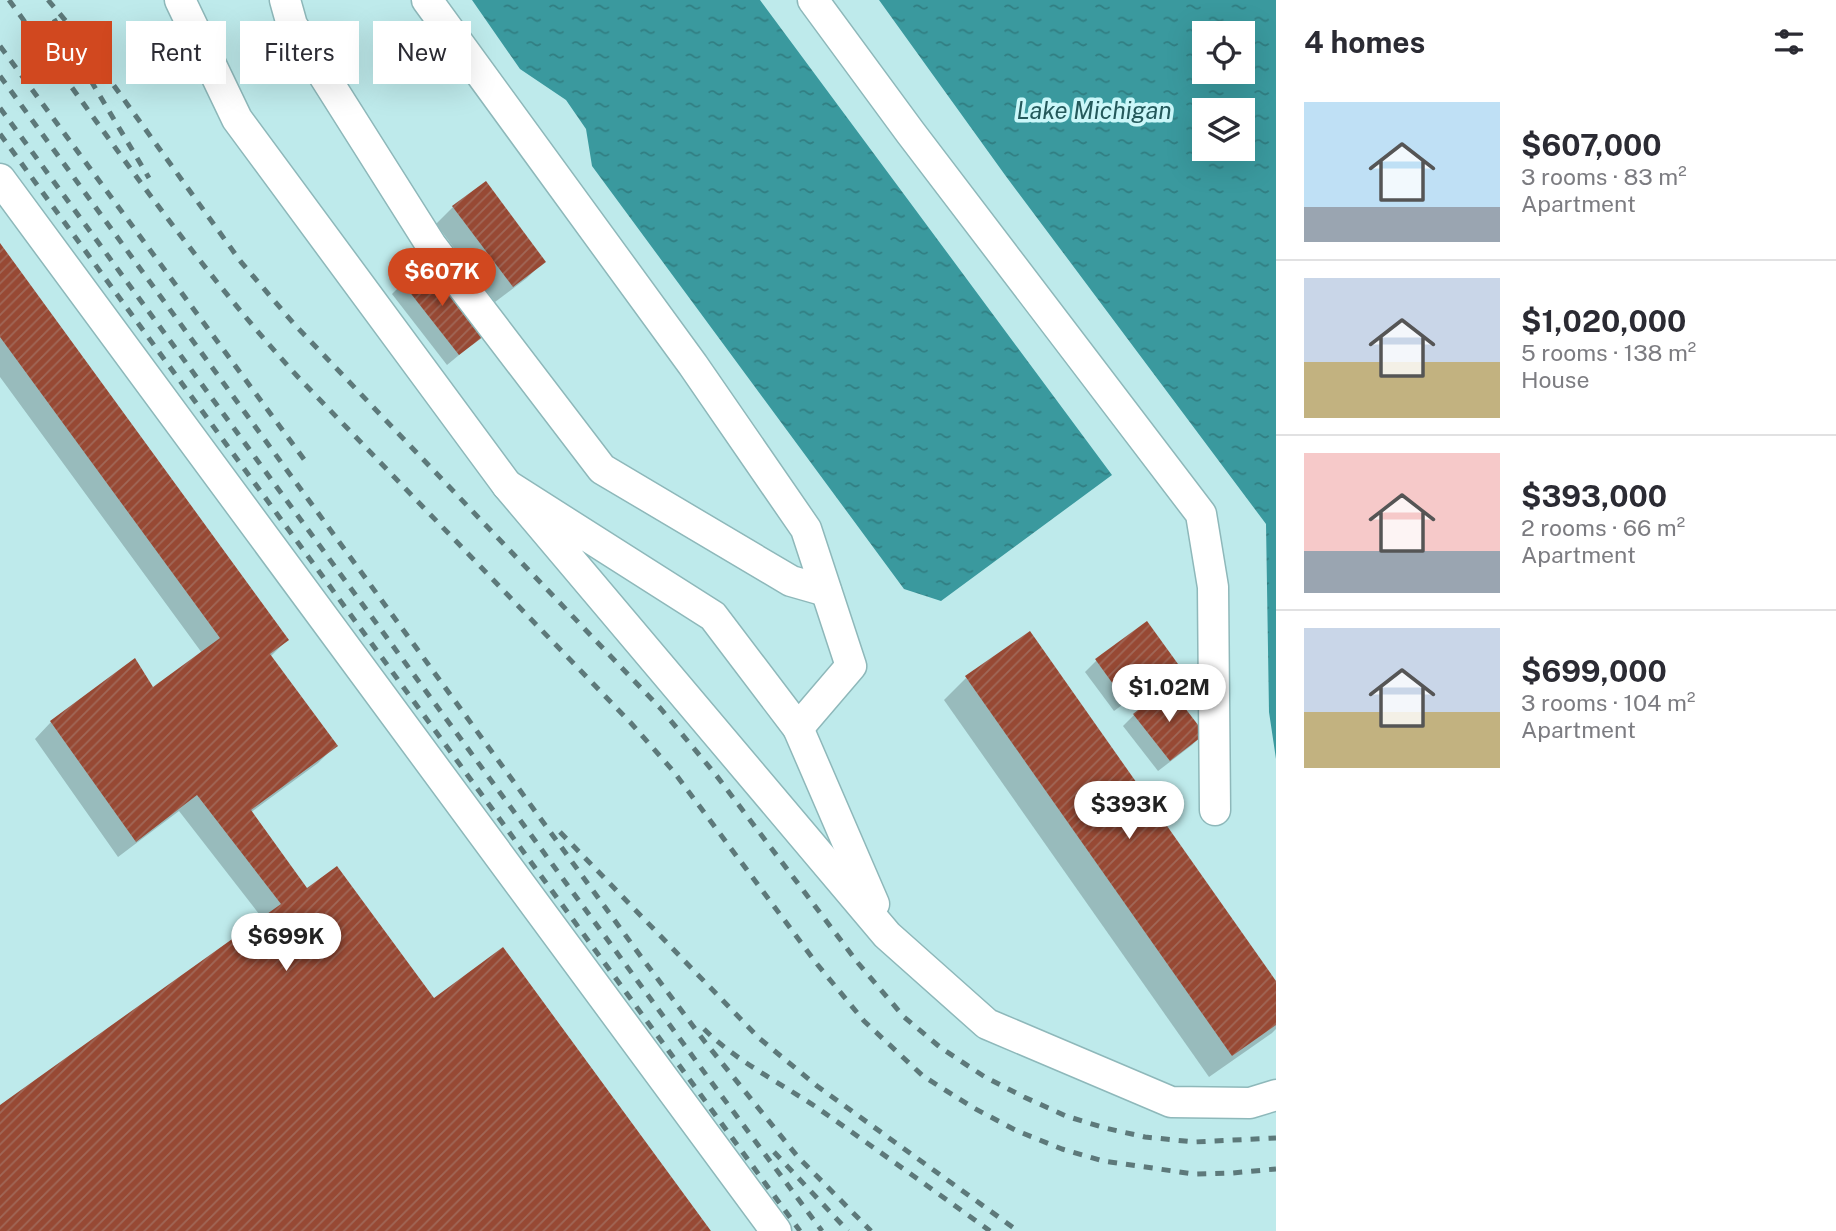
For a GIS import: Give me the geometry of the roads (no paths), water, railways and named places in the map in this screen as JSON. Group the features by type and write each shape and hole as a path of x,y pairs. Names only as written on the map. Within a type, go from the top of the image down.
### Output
{"lane":[{"path":"180,0 237,120 507,485 887,935 988,1024 1171,1102 1250,1103 1276,1095"},
{"path":"285,0 292,26 431,245 602,469 791,581 826,591"},
{"path":"427,0 693,365 806,528 851,666 798,728"},
{"path":"813,0 1200,514 1213,587 1215,810"},
{"path":"0,179 776,1231"},
{"path":"507,485 713,616 798,728 887,935"}],"water":[{"path":"472,0 760,0 1112,475 941,601 904,589 592,166 586,129 566,100 520,69"},
{"name":"Lake Michigan","path":"879,0 1276,0 1276,759 1269,712 1266,524 1005,175"}],"railway":[{"path":"9,0 148,193 259,332 298,377 630,722 674,772 817,964 864,1021 923,1076 1015,1130 1062,1149 1103,1161 1194,1174 1276,1169"},
{"path":"48,0 76,33 241,262 295,325 661,709 716,775 858,963 904,1017 941,1048 985,1077 1066,1116 1145,1137 1194,1142 1276,1138"},
{"path":"54,19 149,178"},
{"path":"0,46 306,462"},
{"path":"0,76 705,1042 798,1157 871,1231"},
{"path":"0,108 822,1231"},
{"path":"0,134 800,1231"},
{"path":"560,832 759,1038 817,1086 1018,1231"},
{"path":"704,1029 745,1062 819,1109 990,1231"},
{"path":"774,1152 848,1231"}]}
